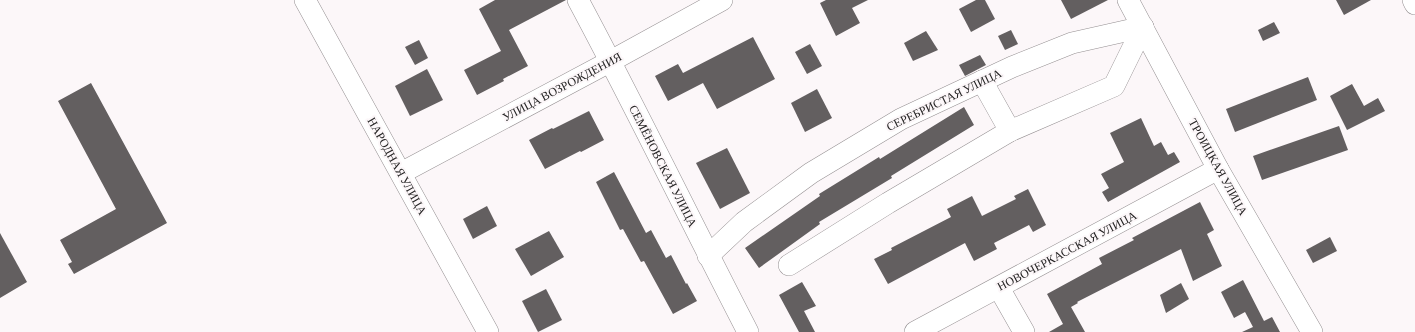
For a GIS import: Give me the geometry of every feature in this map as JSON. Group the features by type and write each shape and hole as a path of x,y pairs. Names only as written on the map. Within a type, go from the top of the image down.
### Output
{"street":[{"name":"НАРОДНАЯ УЛИЦА","path":"305,0 488,332"},
{"name":"СЕМЁНОВСКАЯ УЛИЦА","path":"578,0 611,61 708,256 748,332"},
{"name":"УЛИЦА ВОЗРОЖДЕНИЯ","path":"401,173 722,0"},
{"name":"ТРОИЦКАЯ УЛИЦА","path":"1128,0 1218,169 1312,332"},
{"path":"1413,0 1415,4"},
{"name":"СЕРЕБРИСТАЯ УЛИЦА","path":"708,256 744,222 810,173 900,119 1012,67 1072,43 1143,27"},
{"path":"789,264 888,203 1010,131 1114,86 1143,27"},
{"path":"982,81 1010,131"},
{"name":"НОВОЧЕРКАССКАЯ УЛИЦА","path":"916,332 1218,169"},
{"path":"999,288 1024,332"}],"building":[{"path":"495,0 566,0 509,30 528,66 477,95 464,70 501,51 479,9"},
{"path":"826,0 868,0 852,8 860,23 836,36 820,3"},
{"path":"976,0 985,0 995,19 971,32 959,9"},
{"path":"1061,0 1108,0 1071,19"},
{"path":"1336,0 1371,0 1344,15"},
{"path":"1274,22 1280,33 1263,41 1258,30"},
{"path":"1011,30 1018,44 1005,50 998,36"},
{"path":"926,31 938,50 913,61 904,43"},
{"path":"753,37 775,79 717,109 703,83 668,101 655,76 678,64 683,73"},
{"path":"419,40 428,58 415,65 405,47"},
{"path":"810,44 822,66 807,74 795,52"},
{"path":"980,55 986,65 965,76 959,65"},
{"path":"427,69 443,100 410,116 395,86"},
{"path":"1308,77 1317,100 1235,132 1226,109"},
{"path":"91,83 167,223 74,274 68,264 72,262 60,240 116,209 58,101"},
{"path":"1352,84 1364,106 1378,98 1385,111 1347,130 1330,96"},
{"path":"817,89 832,118 805,132 791,103"},
{"path":"964,107 974,125 891,176 892,178 819,222 820,224 759,268 745,248 820,196 819,194 879,157 880,159"},
{"path":"589,111 604,140 545,169 529,140"},
{"path":"1141,118 1154,146 1161,142 1168,155 1174,152 1180,162 1108,202 1102,192 1109,188 1101,174 1124,162 1110,133"},
{"path":"1339,126 1348,150 1262,180 1253,156"},
{"path":"727,148 750,193 720,209 696,163"},
{"path":"614,172 646,233 651,230 666,258 671,255 686,284 687,283 697,301 673,314 644,261 641,262 623,229 620,230 596,182"},
{"path":"1028,189 1046,225 1033,232 1029,225 994,243 997,249 974,261 965,243 888,284 874,259 892,250 891,248 951,217 947,209 972,196 982,216 1016,199 1014,196"},
{"path":"1200,202 1214,230 1207,234 1222,266 1193,281 1181,249 1077,302 1078,303 1071,307 1085,332 1049,332 1063,324 1047,294 1102,264 1099,258 1134,240 1132,238"},
{"path":"487,206 497,226 473,239 463,219"},
{"path":"549,231 564,257 531,276 515,249"},
{"path":"0,233 27,282 0,298"},
{"path":"1330,237 1337,251 1313,263 1306,250"},
{"path":"1243,280 1264,321 1272,317 1280,332 1242,332 1253,327 1245,312 1234,318 1221,292"},
{"path":"802,282 816,306 804,311 815,332 799,332 779,295"},
{"path":"1181,283 1189,299 1166,313 1160,295"},
{"path":"546,289 562,320 538,332 522,301"}]}
